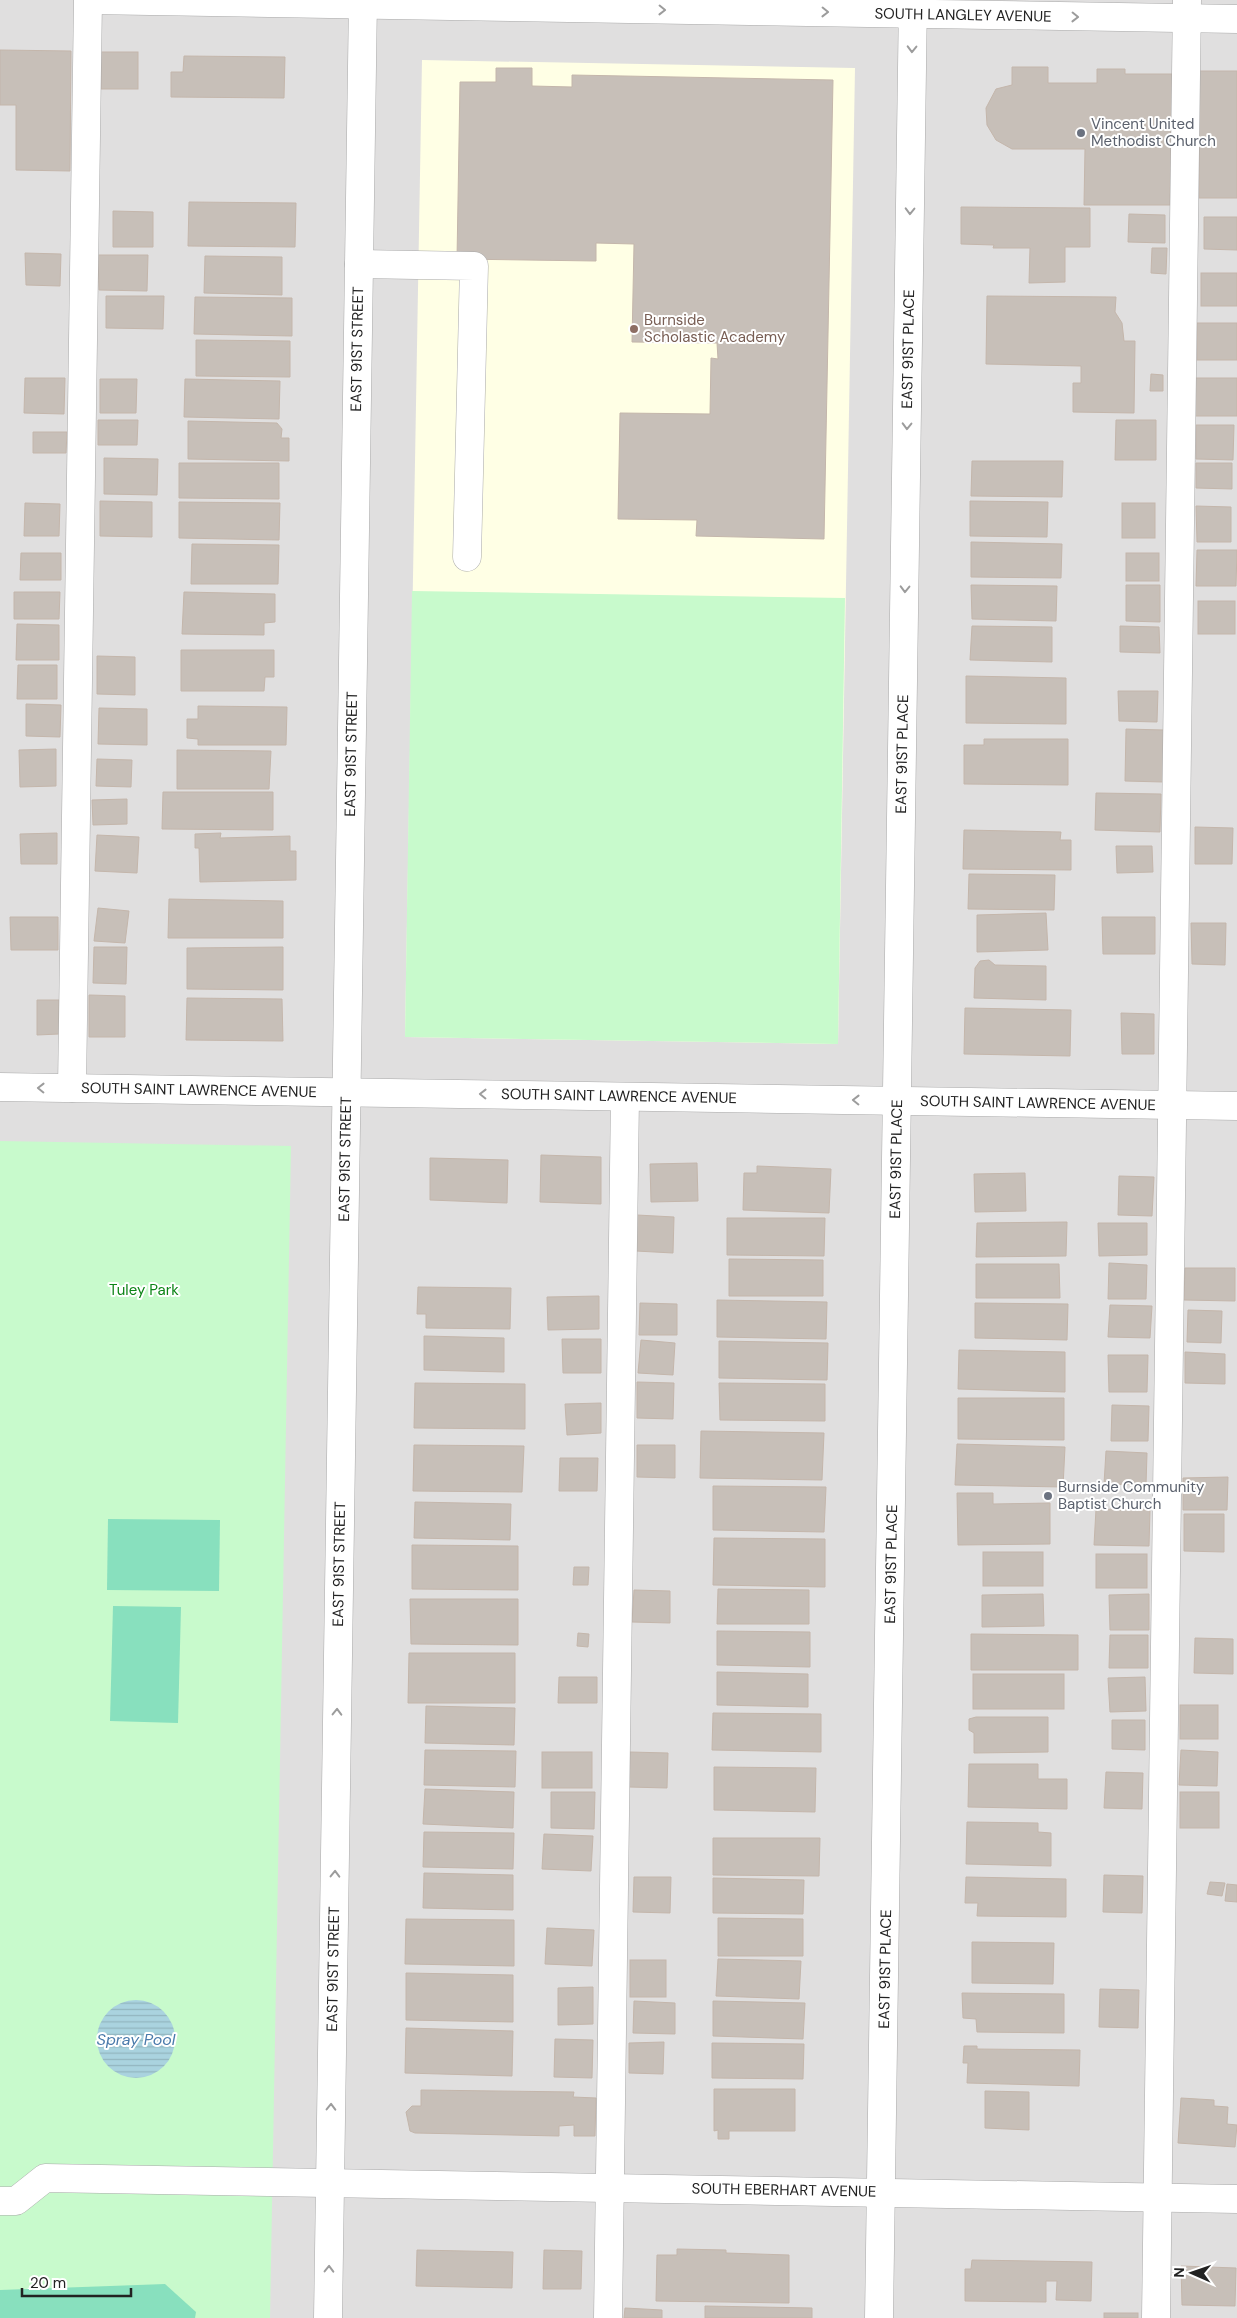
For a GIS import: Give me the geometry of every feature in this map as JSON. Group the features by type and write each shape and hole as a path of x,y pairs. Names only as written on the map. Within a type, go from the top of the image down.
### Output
{"street":[{"name":"SOUTH LANGLEY AVENUE","path":"88,0 1187,9 1237,20"},
{"path":"72,1088 88,0"},
{"name":"EAST 91ST STREET","path":"328,2318 363,2"},
{"name":"EAST 91ST PLACE","path":"880,2318 913,7"},
{"path":"1156,2318 1187,9"},
{"path":"359,264 474,266 467,557"},
{"name":"SOUTH SAINT LAWRENCE AVENUE","path":"0,1087 1237,1106"},
{"path":"608,2318 626,1097"},
{"name":"SOUTH EBERHART AVENUE","path":"0,2201 16,2201 45,2178 1237,2199"}],"shaded area":[{"path":"0,0 1237,0 1237,2318 0,2318"},
{"name":"Burnside Scholastic Academy","path":"422,60 855,68 838,1044 405,1037"}],"green space":[{"path":"412,591 845,598 838,1044 405,1037"},
{"name":"Tuley Park","path":"0,1141 291,1146 270,2318 0,2318"},
{"path":"108,1519 220,1520 219,1591 107,1590"},
{"path":"113,1606 181,1607 178,1723 110,1721"},
{"path":"165,2284 196,2312 195,2318 0,2318 0,2290"}],"water":[{"name":"Spray Pool","path":"136,2000 151,2003 168,2017 172,2024 175,2039 172,2054 158,2071 151,2075 136,2078 121,2075 104,2061 100,2054 97,2039 100,2024 114,2007 121,2003"}],"building":[{"path":"0,50 71,51 70,171 16,170 16,105 0,105"},
{"path":"101,52 138,52 138,89 101,89"},
{"path":"184,56 285,57 284,98 171,97 171,72 183,72"},
{"name":"Vincent United Methodist Church","path":"1012,67 1048,67 1048,83 1097,83 1097,69 1125,69 1125,74 1172,74 1170,205 1084,205 1085,149 1012,149 996,140 987,125 986,108 996,89 1012,85"},
{"path":"496,68 532,68 532,86 572,87 572,75 833,80 824,539 696,536 697,520 618,519 620,413 710,414 711,358 718,359 717,343 632,342 634,244 596,243 596,261 457,259 460,82 496,82"},
{"path":"1199,71 1237,71 1237,198 1199,198"},
{"path":"189,202 296,203 295,247 188,246"},
{"path":"961,207 1090,208 1090,247 1065,247 1065,282 1029,283 1030,248 993,248 994,245 961,244"},
{"path":"113,211 153,212 153,247 113,247"},
{"path":"1129,214 1165,215 1165,243 1128,242"},
{"path":"1204,217 1237,217 1237,250 1204,249"},
{"path":"1152,248 1167,248 1166,274 1151,273"},
{"path":"25,253 61,254 60,286 26,285"},
{"path":"98,255 148,255 147,291 99,290"},
{"path":"205,256 282,257 282,295 204,293"},
{"path":"1201,273 1237,273 1237,306 1201,306"},
{"path":"106,296 164,296 163,329 106,328"},
{"path":"987,296 1116,297 1115,312 1122,323 1124,341 1135,341 1134,413 1073,412 1073,383 1081,383 1081,366 986,364"},
{"path":"195,297 292,298 292,336 194,334"},
{"path":"1197,323 1237,323 1237,360 1197,360"},
{"path":"196,340 290,341 290,377 196,376"},
{"path":"1151,374 1163,375 1163,391 1150,391"},
{"path":"25,378 65,378 64,414 24,413"},
{"path":"1195,378 1237,378 1237,416 1195,416"},
{"path":"100,379 137,379 136,413 100,413"},
{"path":"185,379 280,381 279,419 184,417"},
{"path":"98,420 138,420 137,445 98,445"},
{"path":"1116,420 1156,420 1156,460 1115,460"},
{"path":"188,421 277,423 282,429 281,438 289,438 289,461 188,459"},
{"path":"1196,425 1234,425 1233,460 1196,459"},
{"path":"33,432 67,432 66,453 33,453"},
{"path":"104,458 158,459 157,495 104,494"},
{"path":"972,461 1063,461 1062,497 971,496"},
{"path":"179,463 279,463 279,499 179,498"},
{"path":"1196,463 1232,463 1232,489 1196,488"},
{"path":"100,501 152,502 152,537 100,536"},
{"path":"970,501 1048,502 1047,537 970,536"},
{"path":"179,502 280,503 279,540 179,538"},
{"path":"25,503 60,504 59,536 24,536"},
{"path":"1122,503 1155,503 1155,538 1122,538"},
{"path":"1196,506 1231,507 1231,542 1197,542"},
{"path":"971,542 1062,544 1061,578 971,577"},
{"path":"192,544 279,545 278,584 191,584"},
{"path":"1197,550 1237,550 1236,586 1196,586"},
{"path":"21,553 61,553 61,580 20,580"},
{"path":"1126,553 1159,553 1159,581 1126,581"},
{"path":"971,585 1057,586 1056,621 972,619"},
{"path":"1126,585 1160,585 1160,622 1126,621"},
{"path":"14,592 60,592 59,619 14,619"},
{"path":"184,592 275,594 275,622 264,623 264,635 182,634"},
{"path":"1198,601 1235,601 1235,634 1198,634"},
{"path":"17,624 59,625 59,660 16,660"},
{"path":"972,626 1052,627 1052,662 970,660"},
{"path":"1120,626 1159,627 1160,653 1120,652"},
{"path":"181,650 274,650 274,677 265,677 264,691 181,691"},
{"path":"97,656 135,657 135,695 97,694"},
{"path":"18,665 57,665 57,699 17,699"},
{"path":"966,676 1066,678 1066,724 966,723"},
{"path":"1118,691 1158,691 1157,722 1119,721"},
{"path":"26,704 61,705 60,737 26,736"},
{"path":"198,706 287,707 286,745 198,745 198,739 187,738 187,719 198,719"},
{"path":"99,708 147,709 147,745 98,744"},
{"path":"1126,729 1164,730 1163,782 1125,781"},
{"path":"984,739 1068,739 1068,785 964,784 964,745 984,745"},
{"path":"56,749 56,786 20,787 19,750"},
{"path":"177,750 271,751 269,789 177,789"},
{"path":"97,759 132,760 131,787 96,786"},
{"path":"163,792 273,792 273,830 162,829"},
{"path":"1096,793 1161,794 1160,832 1095,830"},
{"path":"127,799 127,824 93,825 92,800"},
{"path":"1195,827 1233,828 1232,864 1195,864"},
{"path":"964,830 1061,832 1060,840 1071,840 1071,870 963,869"},
{"path":"57,833 57,864 21,864 20,834"},
{"path":"221,833 220,838 290,836 290,851 296,851 296,880 200,882 199,848 195,848 195,834"},
{"path":"97,835 139,837 137,873 95,871"},
{"path":"1116,846 1152,846 1153,872 1117,873"},
{"path":"969,874 1055,875 1054,910 968,909"},
{"path":"169,899 283,901 283,938 168,938"},
{"path":"98,908 129,911 125,943 94,941"},
{"path":"1046,913 1048,950 977,952 977,915"},
{"path":"10,917 58,917 58,950 11,950"},
{"path":"1102,917 1155,917 1155,954 1103,954"},
{"path":"1191,923 1226,923 1225,965 1192,964"},
{"path":"94,947 127,947 126,984 93,983"},
{"path":"283,947 283,990 187,989 187,948"},
{"path":"989,960 995,965 1046,966 1046,1000 974,998 975,968 980,961"},
{"path":"89,995 125,996 125,1037 89,1037"},
{"path":"187,998 282,999 283,1041 186,1040"},
{"path":"37,1000 59,1000 59,1034 37,1035"},
{"path":"965,1008 1071,1010 1070,1056 964,1054"},
{"path":"1121,1013 1154,1014 1154,1054 1122,1054"},
{"path":"541,1155 601,1157 601,1204 540,1202"},
{"path":"430,1158 508,1160 507,1203 430,1200"},
{"path":"697,1163 698,1201 651,1202 650,1164"},
{"path":"757,1166 831,1169 829,1213 743,1210 744,1173 757,1173"},
{"path":"1025,1173 1026,1211 975,1212 974,1174"},
{"path":"1119,1176 1154,1177 1152,1216 1118,1215"},
{"path":"637,1215 674,1217 673,1253 636,1251"},
{"path":"727,1218 825,1218 824,1256 727,1255"},
{"path":"1067,1222 1066,1256 976,1257 977,1223"},
{"path":"1098,1223 1147,1223 1147,1255 1099,1256"},
{"path":"729,1259 823,1260 823,1296 729,1296"},
{"path":"1109,1263 1147,1265 1146,1299 1108,1299"},
{"path":"976,1264 1059,1264 1060,1298 976,1298"},
{"path":"1185,1268 1235,1268 1235,1301 1184,1300"},
{"path":"418,1287 511,1288 510,1329 426,1328 426,1314 417,1314"},
{"path":"599,1296 599,1329 548,1330 547,1297"},
{"path":"717,1300 827,1302 826,1339 717,1337"},
{"path":"640,1303 677,1304 677,1335 639,1335"},
{"path":"975,1303 1068,1304 1067,1340 975,1338"},
{"path":"1110,1305 1152,1306 1150,1338 1108,1337"},
{"path":"1188,1310 1222,1311 1221,1343 1187,1342"},
{"path":"424,1336 504,1338 504,1372 424,1370"},
{"path":"562,1339 601,1339 601,1373 563,1373"},
{"path":"641,1340 675,1343 673,1375 638,1373"},
{"path":"719,1341 828,1343 827,1380 719,1378"},
{"path":"959,1350 1065,1352 1065,1392 958,1389"},
{"path":"1185,1352 1225,1354 1225,1384 1185,1383"},
{"path":"1108,1355 1148,1355 1147,1392 1109,1392"},
{"path":"637,1382 674,1383 673,1419 637,1418"},
{"path":"415,1383 525,1384 525,1429 414,1428"},
{"path":"719,1383 825,1384 825,1421 720,1420"},
{"path":"958,1398 1064,1398 1064,1440 958,1439"},
{"path":"601,1403 601,1433 567,1435 565,1404"},
{"path":"1112,1405 1149,1406 1148,1441 1111,1441"},
{"path":"701,1431 824,1433 822,1480 700,1478"},
{"path":"957,1444 1065,1447 1063,1487 955,1485"},
{"path":"414,1445 524,1446 522,1492 413,1491"},
{"path":"637,1445 675,1445 675,1478 637,1477"},
{"path":"1106,1451 1147,1453 1146,1485 1104,1484"},
{"path":"560,1458 598,1458 597,1491 559,1491"},
{"path":"1228,1477 1227,1510 1183,1510 1183,1478"},
{"path":"713,1486 826,1487 824,1532 713,1530"},
{"path":"957,1493 993,1493 993,1504 1050,1503 1050,1544 958,1545"},
{"path":"415,1502 511,1504 510,1540 414,1538"},
{"path":"1096,1509 1150,1510 1149,1546 1094,1545"},
{"path":"1184,1514 1224,1514 1224,1552 1184,1551"},
{"path":"714,1538 825,1539 825,1587 713,1585"},
{"path":"412,1545 518,1546 518,1590 412,1589"},
{"path":"983,1552 1043,1552 1043,1586 983,1586"},
{"path":"1096,1554 1147,1554 1147,1588 1096,1588"},
{"path":"574,1567 589,1567 588,1585 573,1585"},
{"path":"718,1589 809,1590 809,1624 717,1624"},
{"path":"634,1590 670,1591 670,1623 632,1622"},
{"path":"1043,1594 1044,1626 982,1627 982,1595"},
{"path":"1149,1594 1149,1630 1110,1630 1109,1595"},
{"path":"410,1599 518,1599 518,1645 411,1644"},
{"path":"717,1631 810,1632 810,1667 717,1665"},
{"path":"578,1633 589,1634 588,1647 577,1646"},
{"path":"971,1634 1078,1635 1078,1670 971,1670"},
{"path":"1110,1635 1148,1635 1148,1668 1109,1668"},
{"path":"1195,1638 1233,1639 1233,1674 1194,1673"},
{"path":"409,1653 515,1653 515,1703 408,1703"},
{"path":"717,1672 808,1674 808,1707 717,1705"},
{"path":"973,1674 1064,1674 1064,1709 973,1709"},
{"path":"559,1677 597,1677 597,1703 558,1703"},
{"path":"1145,1677 1146,1711 1110,1712 1108,1678"},
{"path":"1180,1705 1218,1705 1218,1739 1180,1739"},
{"path":"426,1706 515,1708 514,1745 425,1743"},
{"path":"713,1713 821,1714 821,1752 712,1750"},
{"path":"976,1717 1048,1717 1048,1752 974,1753 974,1733 969,1730 969,1719"},
{"path":"1112,1720 1145,1720 1145,1750 1112,1749"},
{"path":"425,1750 516,1751 515,1787 424,1785"},
{"path":"1181,1750 1218,1752 1217,1786 1179,1785"},
{"path":"542,1752 592,1752 592,1788 542,1788"},
{"path":"630,1752 668,1753 667,1788 629,1787"},
{"path":"969,1764 1038,1764 1038,1779 1067,1779 1067,1809 968,1807"},
{"path":"714,1767 816,1768 815,1812 714,1810"},
{"path":"1106,1772 1143,1773 1142,1809 1104,1808"},
{"path":"425,1789 514,1792 513,1828 423,1824"},
{"path":"551,1792 595,1792 594,1829 551,1828"},
{"path":"1180,1792 1219,1792 1219,1828 1180,1828"},
{"path":"967,1822 1038,1823 1038,1832 1051,1833 1051,1866 966,1864"},
{"path":"424,1832 514,1833 513,1869 423,1867"},
{"path":"544,1834 593,1836 591,1871 542,1869"},
{"path":"713,1838 820,1838 819,1876 713,1875"},
{"path":"424,1873 513,1875 513,1910 423,1908"},
{"path":"1104,1875 1143,1876 1142,1913 1103,1912"},
{"path":"634,1877 671,1877 670,1913 633,1912"},
{"path":"966,1877 1066,1879 1066,1917 977,1916 978,1903 965,1903"},
{"path":"713,1878 804,1880 803,1914 713,1913"},
{"path":"1210,1882 1225,1883 1222,1896 1207,1894"},
{"path":"1227,1884 1237,1885 1237,1902 1225,1901"},
{"path":"718,1918 803,1919 803,1956 718,1956"},
{"path":"406,1919 514,1920 514,1966 405,1964"},
{"path":"547,1928 594,1930 592,1966 545,1964"},
{"path":"972,1942 1054,1943 1053,1984 972,1983"},
{"path":"718,1959 801,1961 799,1999 716,1996"},
{"path":"630,1960 666,1960 666,1997 630,1997"},
{"path":"406,1973 513,1975 513,2022 406,2020"},
{"path":"593,1987 593,2024 558,2025 558,1988"},
{"path":"1100,1989 1139,1990 1138,2028 1099,2027"},
{"path":"962,1993 1064,1994 1064,2033 977,2032 976,2019 963,2018"},
{"path":"634,2001 675,2003 675,2034 633,2033"},
{"path":"713,2001 805,2003 803,2039 713,2036"},
{"path":"406,2028 513,2031 512,2076 405,2073"},
{"path":"555,2039 593,2040 592,2078 554,2077"},
{"path":"664,2042 663,2074 629,2073 629,2043"},
{"path":"712,2043 804,2044 803,2079 712,2078"},
{"path":"964,2046 977,2046 977,2049 1080,2050 1079,2086 967,2083 968,2063 963,2063"},
{"path":"714,2089 795,2089 795,2131 729,2131 729,2139 718,2139 718,2130 714,2131"},
{"path":"421,2090 574,2092 573,2097 596,2098 595,2136 574,2136 574,2125 559,2126 559,2136 415,2133 410,2131 406,2112 412,2106 421,2106"},
{"path":"985,2091 1029,2092 1029,2130 985,2128"},
{"path":"1181,2098 1214,2100 1214,2106 1228,2107 1227,2124 1237,2125 1235,2147 1178,2143"},
{"path":"677,2249 726,2250 726,2253 789,2255 789,2303 656,2301 657,2255 677,2255"},
{"path":"417,2250 513,2252 512,2288 416,2286"},
{"path":"544,2250 582,2251 581,2289 543,2289"},
{"path":"972,2260 1092,2262 1091,2301 1056,2300 1057,2281 1046,2281 1046,2302 965,2301 965,2269 971,2269"},
{"path":"1181,2266 1236,2268 1235,2306 1182,2305"},
{"path":"705,2306 812,2308 812,2318 705,2318"},
{"path":"625,2308 662,2310 662,2318 624,2318"},
{"path":"1104,2313 1138,2313 1138,2318 1104,2318"}],"place":[{"name":"Vincent United Methodist Church","path":"1081,133"},
{"name":"Burnside Scholastic Academy","path":"634,329"},
{"name":"Burnside Community Baptist Church","path":"1048,1496"}]}
